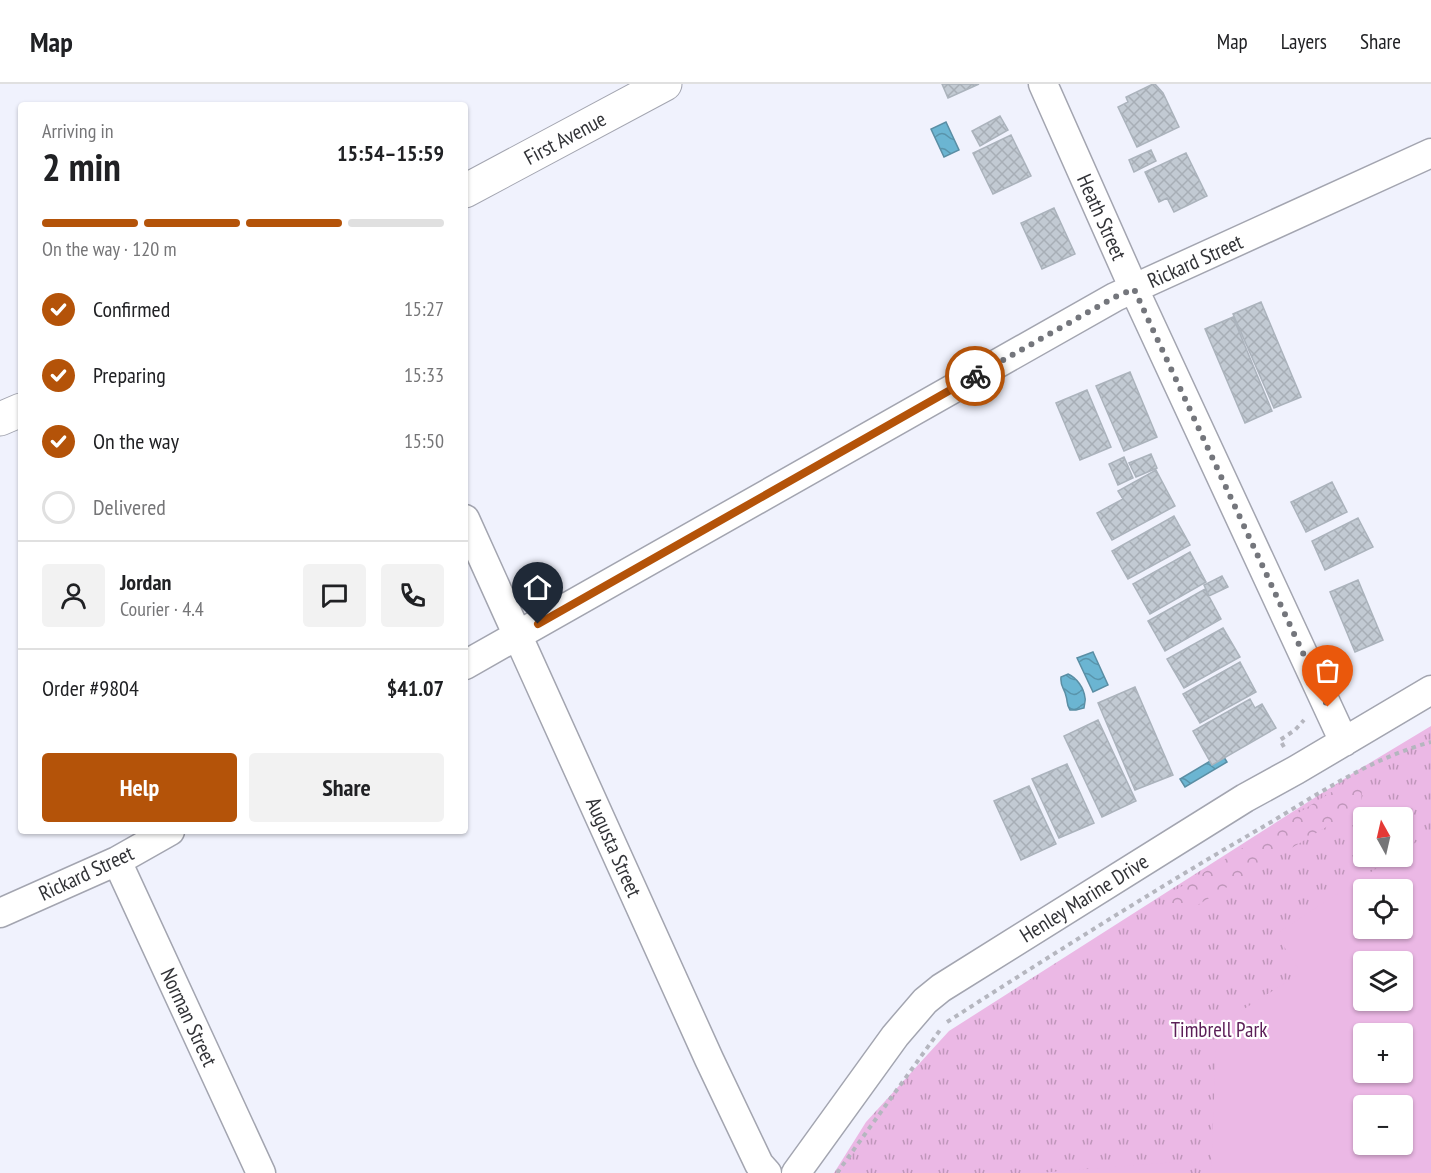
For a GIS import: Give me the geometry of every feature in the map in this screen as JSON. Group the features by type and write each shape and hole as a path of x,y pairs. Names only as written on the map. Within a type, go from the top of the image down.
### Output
{"street":[{"name":"First Avenue","path":"468,189 665,84"},
{"name":"Heath Street","path":"1043,84 1134,289 1344,742"},
{"name":"Rickard Street","path":"468,663 1105,302 1431,153"},
{"path":"0,419 18,411"},
{"name":"Augusta Street","path":"468,526 710,1059 759,1164 766,1173"},
{"name":"Henley Marine Drive","path":"796,1173 895,1036 925,1001 966,972 1245,798 1431,690"},
{"name":"Rickard Street","path":"0,913 117,861 165,834"},
{"name":"Norman Street","path":"117,861 261,1173"}],"path":[{"path":"1280,740 1295,730 1305,719"},
{"path":"837,1173 945,1024 1211,857 1311,798 1376,762 1431,742"}],"green space":[{"name":"Timbrell Park","path":"1431,726 1431,1173 834,1173 866,1122 949,1031 1358,770"},
{"path":"1354,778 1362,789 1361,806 1353,807 1353,811 1186,912 1174,909 1163,898"},
{"path":"1431,832 1431,1173 1211,1173 1217,1026 1301,973 1276,934 1353,884 1353,939 1413,939 1413,879 1360,879 1379,867 1413,867 1413,844"},
{"path":"1175,1162 1187,1173 1038,1173"}],"water":[{"path":"946,122 959,150 944,157 931,129"},
{"path":"1093,652 1108,685 1093,692 1077,658"},
{"path":"1068,674 1082,687 1085,699 1084,708 1070,710 1069,708 1061,680 1061,677"},
{"path":"1222,754 1227,762 1185,787 1180,779"}],"building":[{"path":"942,84 979,84 948,98"},
{"path":"1153,84 1163,93 1179,127 1137,147 1118,107 1128,102 1126,97"},
{"path":"1000,116 1008,130 980,146 972,131"},
{"path":"1011,135 1031,176 993,194 973,153"},
{"path":"1151,150 1156,161 1134,172 1129,160"},
{"path":"1186,153 1207,196 1174,212 1167,198 1159,202 1145,172"},
{"path":"1054,208 1075,254 1042,269 1021,223"},
{"path":"1261,302 1301,397 1274,408 1233,314"},
{"path":"1233,317 1272,411 1245,423 1205,329"},
{"path":"1130,372 1157,437 1124,451 1096,386"},
{"path":"1087,390 1111,447 1080,460 1056,403"},
{"path":"1151,454 1157,468 1136,477 1129,463"},
{"path":"1124,457 1133,478 1118,485 1109,464"},
{"path":"1156,470 1175,506 1112,540 1097,513 1123,499 1118,491"},
{"path":"1332,482 1347,512 1306,532 1291,502"},
{"path":"1174,516 1190,545 1128,579 1112,551"},
{"path":"1358,518 1373,547 1325,570 1312,541"},
{"path":"1190,552 1206,582 1150,614 1133,584"},
{"path":"1222,576 1228,587 1209,596 1204,585"},
{"path":"1358,580 1383,640 1355,652 1330,592"},
{"path":"1205,589 1221,619 1165,651 1148,621"},
{"path":"1223,628 1240,657 1184,688 1167,659"},
{"path":"1240,662 1256,692 1200,723 1183,694"},
{"path":"1135,687 1173,775 1135,790 1098,703"},
{"path":"1250,699 1255,708 1262,704 1276,728 1212,765 1193,731"},
{"path":"1098,720 1136,801 1102,817 1064,736"},
{"path":"1067,764 1094,823 1059,838 1032,779"},
{"path":"1029,786 1056,844 1021,860 994,801"}],"way so far":[{"path":"975,376 1115,297 1134,289 1328,707"}],"route":[{"path":"538,624 975,376"}]}
